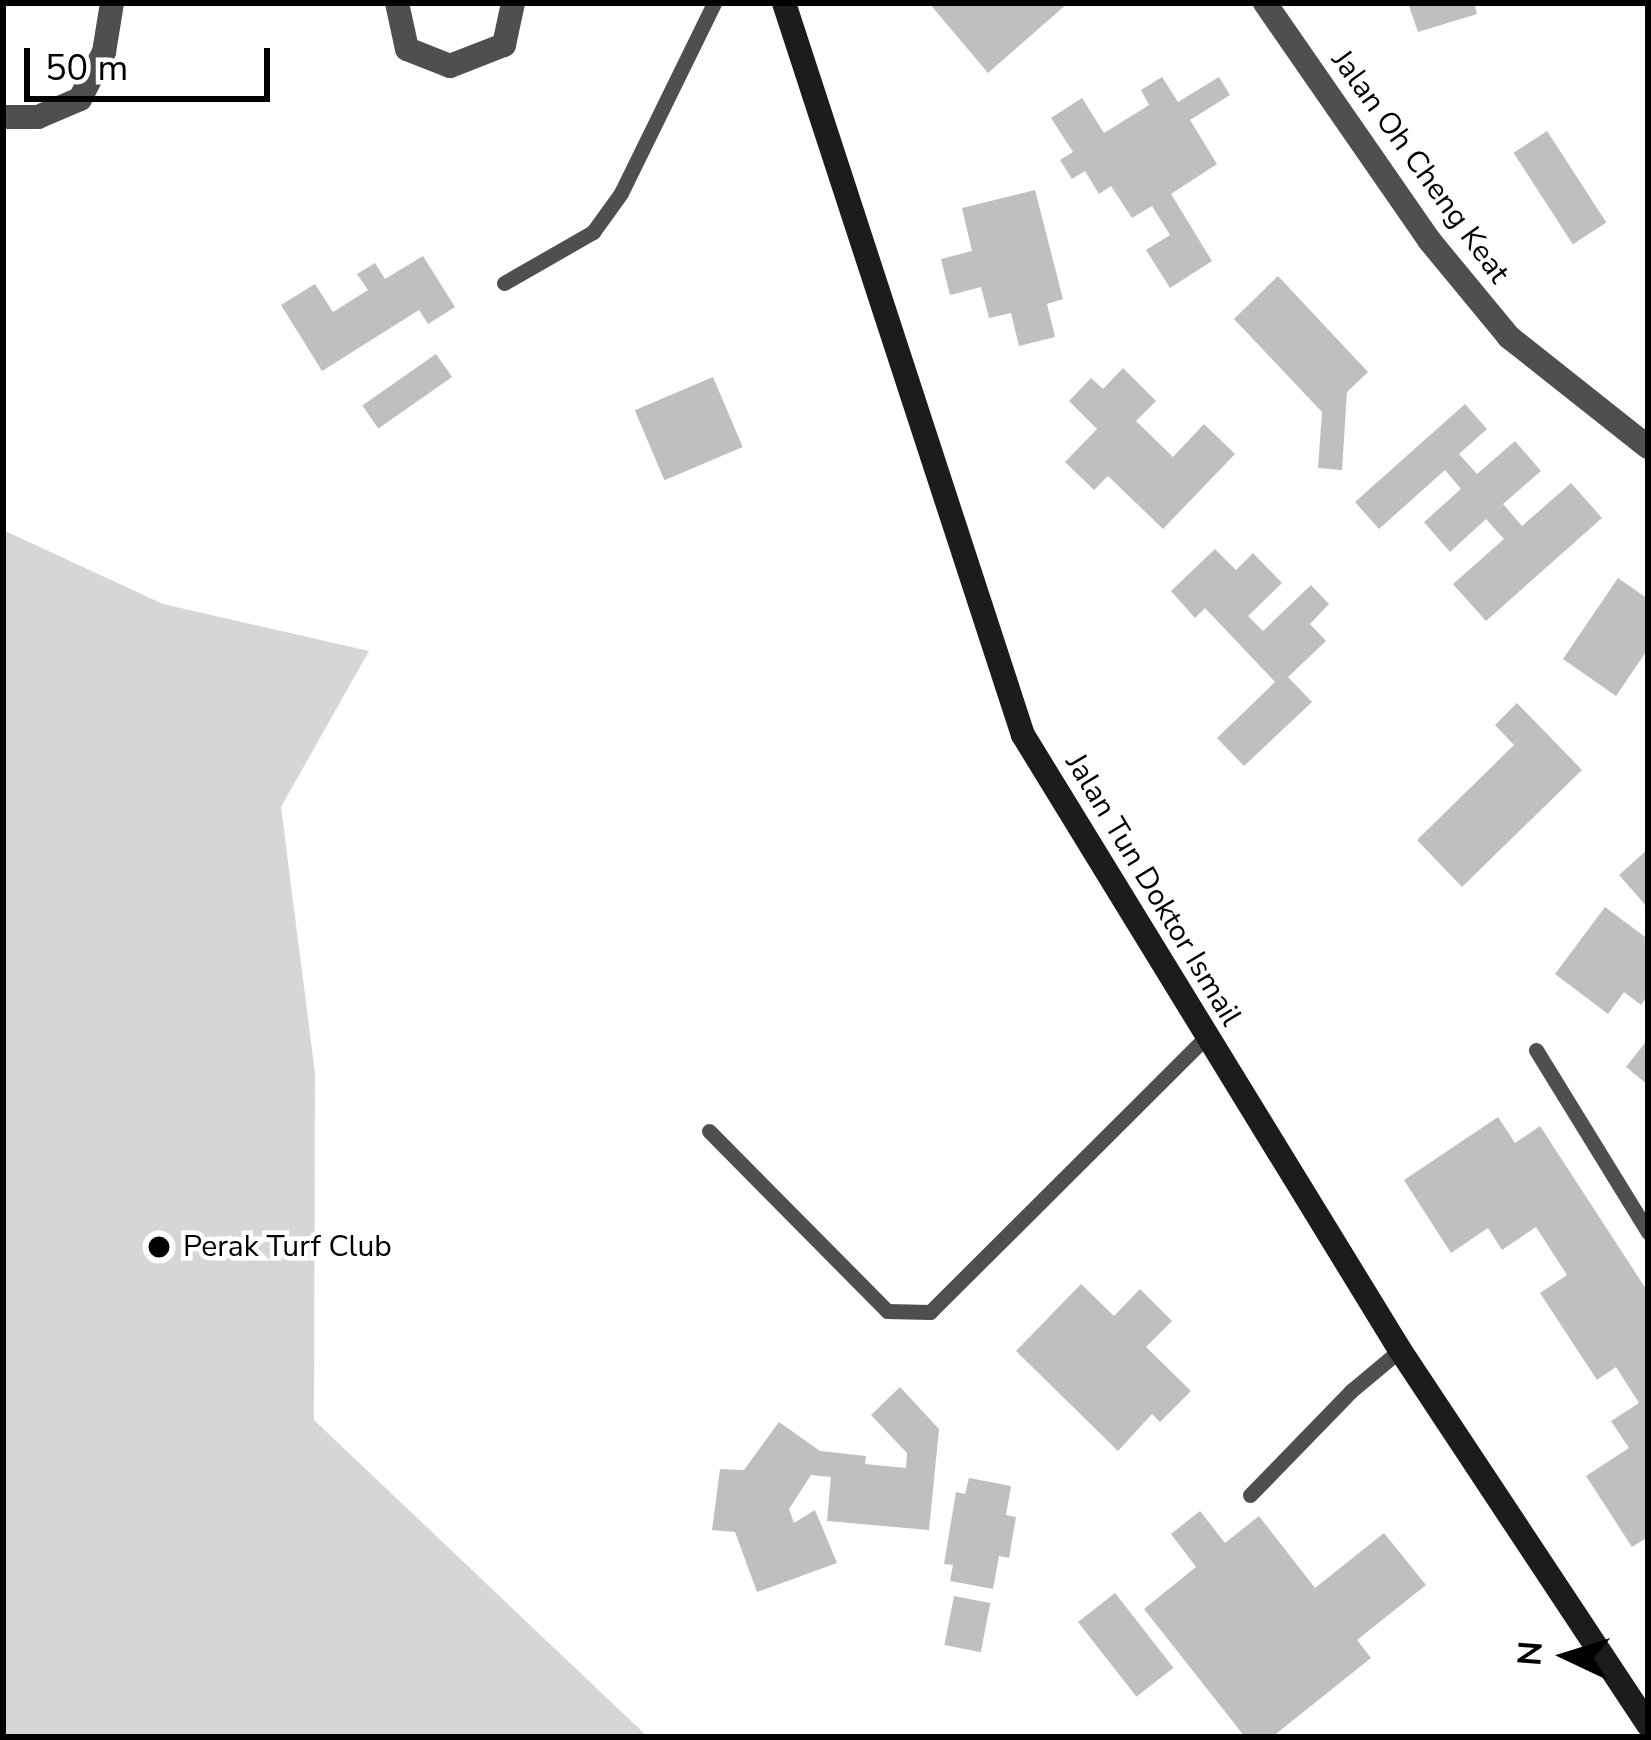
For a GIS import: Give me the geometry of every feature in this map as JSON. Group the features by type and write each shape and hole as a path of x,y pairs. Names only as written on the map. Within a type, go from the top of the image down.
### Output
{"street":[{"path":"3,118 38,117 80,99 104,52 112,3"},
{"path":"397,3 406,49 450,66 504,45 513,3"},
{"name":"Jalan Tun Doktor Ismail","path":"784,3 1023,735 1400,1350 1646,1722"},
{"name":"Jalan Oh Cheng Keat","path":"1265,3 1429,240 1509,337 1648,447"}],"lane":[{"path":"504,283 593,232 621,193 714,3"},
{"path":"709,1131 886,1311 930,1312 1207,1036"},
{"path":"1536,1050 1648,1232"},
{"path":"1250,1495 1351,1391 1400,1350"}],"shaded area":[{"name":"Perak Turf Club","path":"3,530 163,604 369,651 281,807 315,1073 314,1420 648,1737 3,1737"}],"building":[{"path":"929,3 1068,3 988,73"},
{"path":"1408,3 1474,3 1477,14 1418,32"},
{"path":"1162,77 1178,102 1219,77 1230,95 1190,120 1217,164 1171,194 1212,261 1170,288 1146,250 1170,235 1152,206 1132,218 1111,186 1099,194 1085,171 1072,179 1060,160 1073,152 1051,118 1082,98 1104,133 1149,105 1141,90"},
{"path":"1547,131 1606,222 1573,244 1513,153"},
{"path":"1035,190 1063,299 1047,304 1055,337 1019,346 1011,313 989,318 981,287 950,295 941,259 972,251 962,208"},
{"path":"423,256 455,307 428,324 419,310 322,371 281,305 315,284 333,312 368,290 357,274 375,263 385,279"},
{"path":"1278,276 1368,372 1347,392 1342,470 1318,468 1322,412 1234,319"},
{"path":"436,354 452,377 378,429 362,406"},
{"path":"1123,368 1156,401 1136,421 1173,457 1204,424 1235,454 1163,529 1108,476 1094,490 1065,462 1097,429 1069,401 1091,378 1103,389"},
{"path":"713,377 743,447 664,480 635,410"},
{"path":"1465,404 1487,429 1459,454 1477,474 1515,441 1541,471 1503,504 1522,526 1571,483 1602,518 1486,621 1453,584 1504,539 1486,519 1450,552 1424,522 1461,489 1445,470 1379,529 1355,502"},
{"path":"1215,549 1236,570 1253,553 1282,583 1248,616 1263,631 1311,585 1329,604 1310,624 1326,641 1288,677 1312,702 1244,766 1217,738 1275,682 1205,608 1195,618 1171,591"},
{"path":"1618,578 1648,599 1648,649 1616,696 1563,659"},
{"path":"1517,703 1582,770 1462,887 1417,840 1514,745 1495,725"},
{"path":"1648,849 1648,908 1619,875"},
{"path":"1605,907 1648,939 1648,995 1641,1005 1624,992 1608,1014 1555,974"},
{"path":"1648,1039 1648,1085 1626,1067"},
{"path":"1498,1117 1515,1143 1540,1126 1648,1292 1648,1537 1632,1547 1586,1476 1629,1448 1611,1421 1639,1403 1616,1367 1597,1380 1540,1293 1567,1275 1536,1227 1502,1250 1488,1228 1451,1253 1404,1180"},
{"path":"1081,1284 1114,1316 1140,1289 1172,1321 1146,1347 1191,1391 1160,1422 1152,1414 1118,1451 1016,1351"},
{"path":"900,1387 939,1429 929,1530 827,1521 831,1477 811,1475 789,1509 794,1523 815,1510 837,1563 757,1592 735,1532 712,1530 720,1469 744,1470 779,1422 820,1451 866,1456 865,1464 906,1468 907,1453 871,1415"},
{"path":"969,1478 1011,1486 1006,1515 1016,1517 1009,1558 999,1556 993,1589 950,1581 953,1565 944,1564 956,1492 965,1494"},
{"path":"1200,1511 1225,1543 1259,1516 1315,1588 1384,1533 1426,1585 1357,1640 1371,1658 1272,1737 1245,1737 1144,1609 1196,1567 1171,1534"},
{"path":"1115,1593 1173,1668 1136,1697 1078,1622"},
{"path":"954,1596 990,1603 981,1652 944,1645"}],"place":[{"name":"Perak Turf Club","path":"159,1247"}]}
